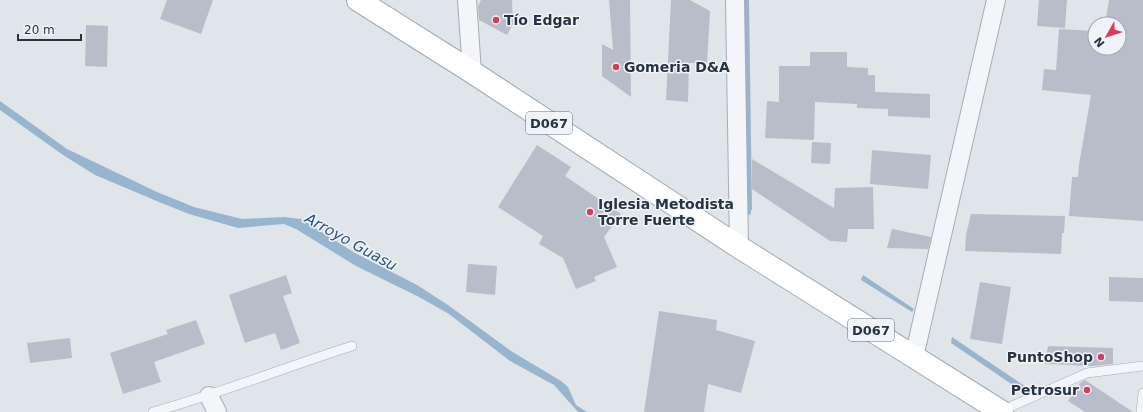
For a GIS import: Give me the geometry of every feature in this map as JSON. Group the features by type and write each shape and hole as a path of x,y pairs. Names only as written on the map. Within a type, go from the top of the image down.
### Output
{"main road":[{"name":"D067","path":"358,0 472,72 739,247 1001,412"}],"street":[{"path":"467,0 472,72"},
{"path":"735,0 739,247"},
{"path":"914,357 996,0"},
{"path":"209,396 217,412"}],"lane":[{"path":"153,412 209,396 280,369 352,346"},
{"path":"1001,412 1087,373 1143,366"},
{"path":"1141,412 1143,393"}],"water":[{"path":"743,0 749,0 752,210 745,209"},
{"path":"0,101 67,149 157,192 194,207 242,219 284,217 301,219 355,253 417,285 448,305 511,351 561,381 568,387 576,405 587,412 578,412 554,385 510,361 449,314 419,297 356,266 296,229 284,224 238,228 189,214 95,175 63,155 0,110"},
{"path":"863,275 914,309 912,312 861,280"},
{"path":"952,337 1026,387 1023,392 951,343"}],"building":[{"path":"167,0 213,0 201,34 160,19"},
{"name":"Tío Edgar","path":"481,0 512,0 513,24 507,35 479,20 478,6"},
{"path":"609,0 630,0 631,97 602,76 602,44 613,50"},
{"path":"671,0 690,0 710,11 707,63 689,63 688,102 666,100"},
{"path":"1039,0 1067,0 1065,28 1037,26"},
{"path":"1109,0 1143,0 1143,221 1069,216 1072,177 1078,177 1091,95 1042,90 1044,69 1056,70 1059,29 1087,31 1087,56 1127,56 1127,16 1106,16"},
{"path":"86,25 108,26 107,67 85,66"},
{"path":"810,52 847,52 847,67 868,68 868,75 875,75 875,92 930,94 930,118 888,116 888,109 857,108 857,104 815,102 814,140 765,138 767,101 779,102 779,66 810,66"},
{"path":"812,142 831,143 830,164 811,163"},
{"path":"537,145 571,167 565,176 621,214 604,237 617,267 594,277 596,281 576,289 563,258 539,244 543,236 498,207"},
{"path":"872,150 931,155 928,189 870,184"},
{"path":"752,159 834,208 835,188 873,187 874,229 848,229 847,242 830,241 752,189"},
{"path":"971,214 1065,216 1064,233 1062,233 1061,254 965,251 966,235"},
{"path":"892,229 931,237 928,249 887,248"},
{"path":"468,264 497,266 495,295 466,292"},
{"path":"286,275 292,293 283,296 300,343 281,350 275,333 245,343 229,295"},
{"path":"1109,277 1143,278 1143,302 1109,301"},
{"path":"980,282 1011,287 1002,344 970,339"},
{"path":"659,311 717,320 716,330 755,341 741,393 708,384 704,412 644,412"},
{"path":"196,320 205,344 154,362 161,382 123,394 110,353 168,334 166,330"},
{"path":"70,338 72,358 30,363 27,343"},
{"path":"1048,346 1113,348 1113,364 1093,366 1045,364"},
{"name":"Petrosur","path":"1085,380 1133,412 1085,412 1068,401 1080,383"}],"waterway":[{"path":"748,202 748,212"}],"place":[{"name":"Tío Edgar","path":"496,20"},
{"name":"Gomeria D&A","path":"616,67"},
{"name":"Iglesia Metodista Torre Fuerte","path":"590,212"},
{"name":"PuntoShop","path":"1101,357"},
{"name":"Petrosur","path":"1087,390"}],"water label":[{"name":"Arroyo Guasu","path":"351,242"}]}
